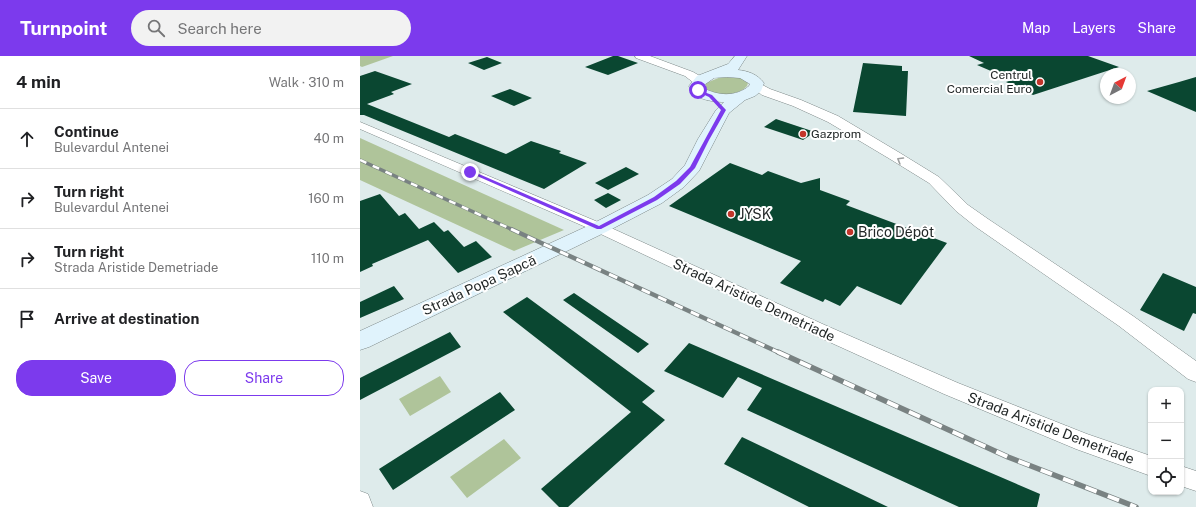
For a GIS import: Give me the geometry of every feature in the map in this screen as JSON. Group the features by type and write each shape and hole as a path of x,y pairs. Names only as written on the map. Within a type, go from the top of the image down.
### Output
{"main road":[{"path":"724,110 710,96 698,90 696,86 698,81 706,76 734,67 741,56"},
{"path":"747,76 743,68 750,56"},
{"path":"719,73 734,73 747,76 755,80 757,86"},
{"name":"Strada Popa Șapcă","path":"360,342 642,207 682,179 697,160 706,140 724,110 742,96 754,90 757,86"},
{"path":"710,96 725,98 742,96"}],"street":[{"path":"640,56 689,74 698,81"},
{"path":"658,56 702,71 719,73"},
{"path":"757,86 766,92 797,102 832,119 934,180 962,208"},
{"path":"742,96 758,97 775,102 819,122 921,185 962,208 1126,321 1196,373"},
{"name":"Strada Aristide Demetriade","path":"360,125 599,228 764,305 954,390 1067,436 1148,465"},
{"path":"1184,477 1196,481"},
{"path":"360,502 362,507"}],"green space":[{"path":"360,56 393,56 362,67 360,66"},
{"path":"721,77 741,78 748,83 743,89 732,94 715,93 705,88 706,83"},
{"path":"360,138 564,230 514,251 360,180"},
{"path":"440,376 451,392 410,416 399,399"},
{"path":"504,439 521,458 467,498 450,477"}],"building":[{"path":"613,56 618,56 638,63 608,75 585,67"},
{"path":"969,56 1088,56 1119,67 1100,68 1100,73 1033,95 1006,82 1012,80 977,65 984,63"},
{"path":"487,57 502,63 484,70 468,63"},
{"path":"863,63 902,66 902,71 908,71 906,116 853,112"},
{"path":"375,71 412,84 391,92 394,94 367,104 449,137 455,134 506,154 531,141 561,151 559,153 587,163 544,189 364,115 360,115 360,76"},
{"path":"1196,77 1196,112 1147,91 1179,82"},
{"path":"510,89 532,98 514,106 491,96"},
{"path":"776,119 815,132 803,140 764,127"},
{"name":"Brico Dépôt","path":"730,163 762,175 768,171 801,183 820,178 820,190 850,201 846,205 947,243 901,305 857,286 840,306 825,299 823,302 780,283 801,261 669,206"},
{"path":"626,167 639,174 608,190 595,183"},
{"path":"608,193 621,200 606,208 594,200"},
{"path":"380,194 399,216 405,213 419,229 434,222 444,232 448,230 464,247 476,241 492,257 458,273 428,240 372,264 373,266 360,272 360,201"},
{"path":"1163,273 1196,287 1196,314 1193,313 1184,331 1140,310"},
{"path":"394,286 404,299 360,318 360,302"},
{"path":"574,293 649,344 638,353 563,300"},
{"path":"527,297 655,391 642,402 665,420 568,507 559,507 541,489 631,412 503,312"},
{"path":"450,332 461,347 360,400 360,378"},
{"path":"689,343 1040,494 1037,507 959,507 747,410 762,388 738,377 723,398 664,371"},
{"path":"500,392 515,410 393,490 379,469"},
{"path":"742,437 888,507 809,507 724,464"}],"railway":[{"path":"360,160 513,230"},
{"path":"511,229 780,353"},
{"path":"778,352 1008,457 1136,507"}],"place":[{"name":"Centrul Comercial Euro","path":"1040,82"},
{"name":"Gazprom","path":"803,134"},
{"name":"JYSK","path":"731,214"},
{"name":"Brico Dépôt","path":"850,232"}],"route":[{"path":"470,172 599,228 656,199 678,183 693,168 706,140 724,110 710,96 702,94 698,90"}]}
